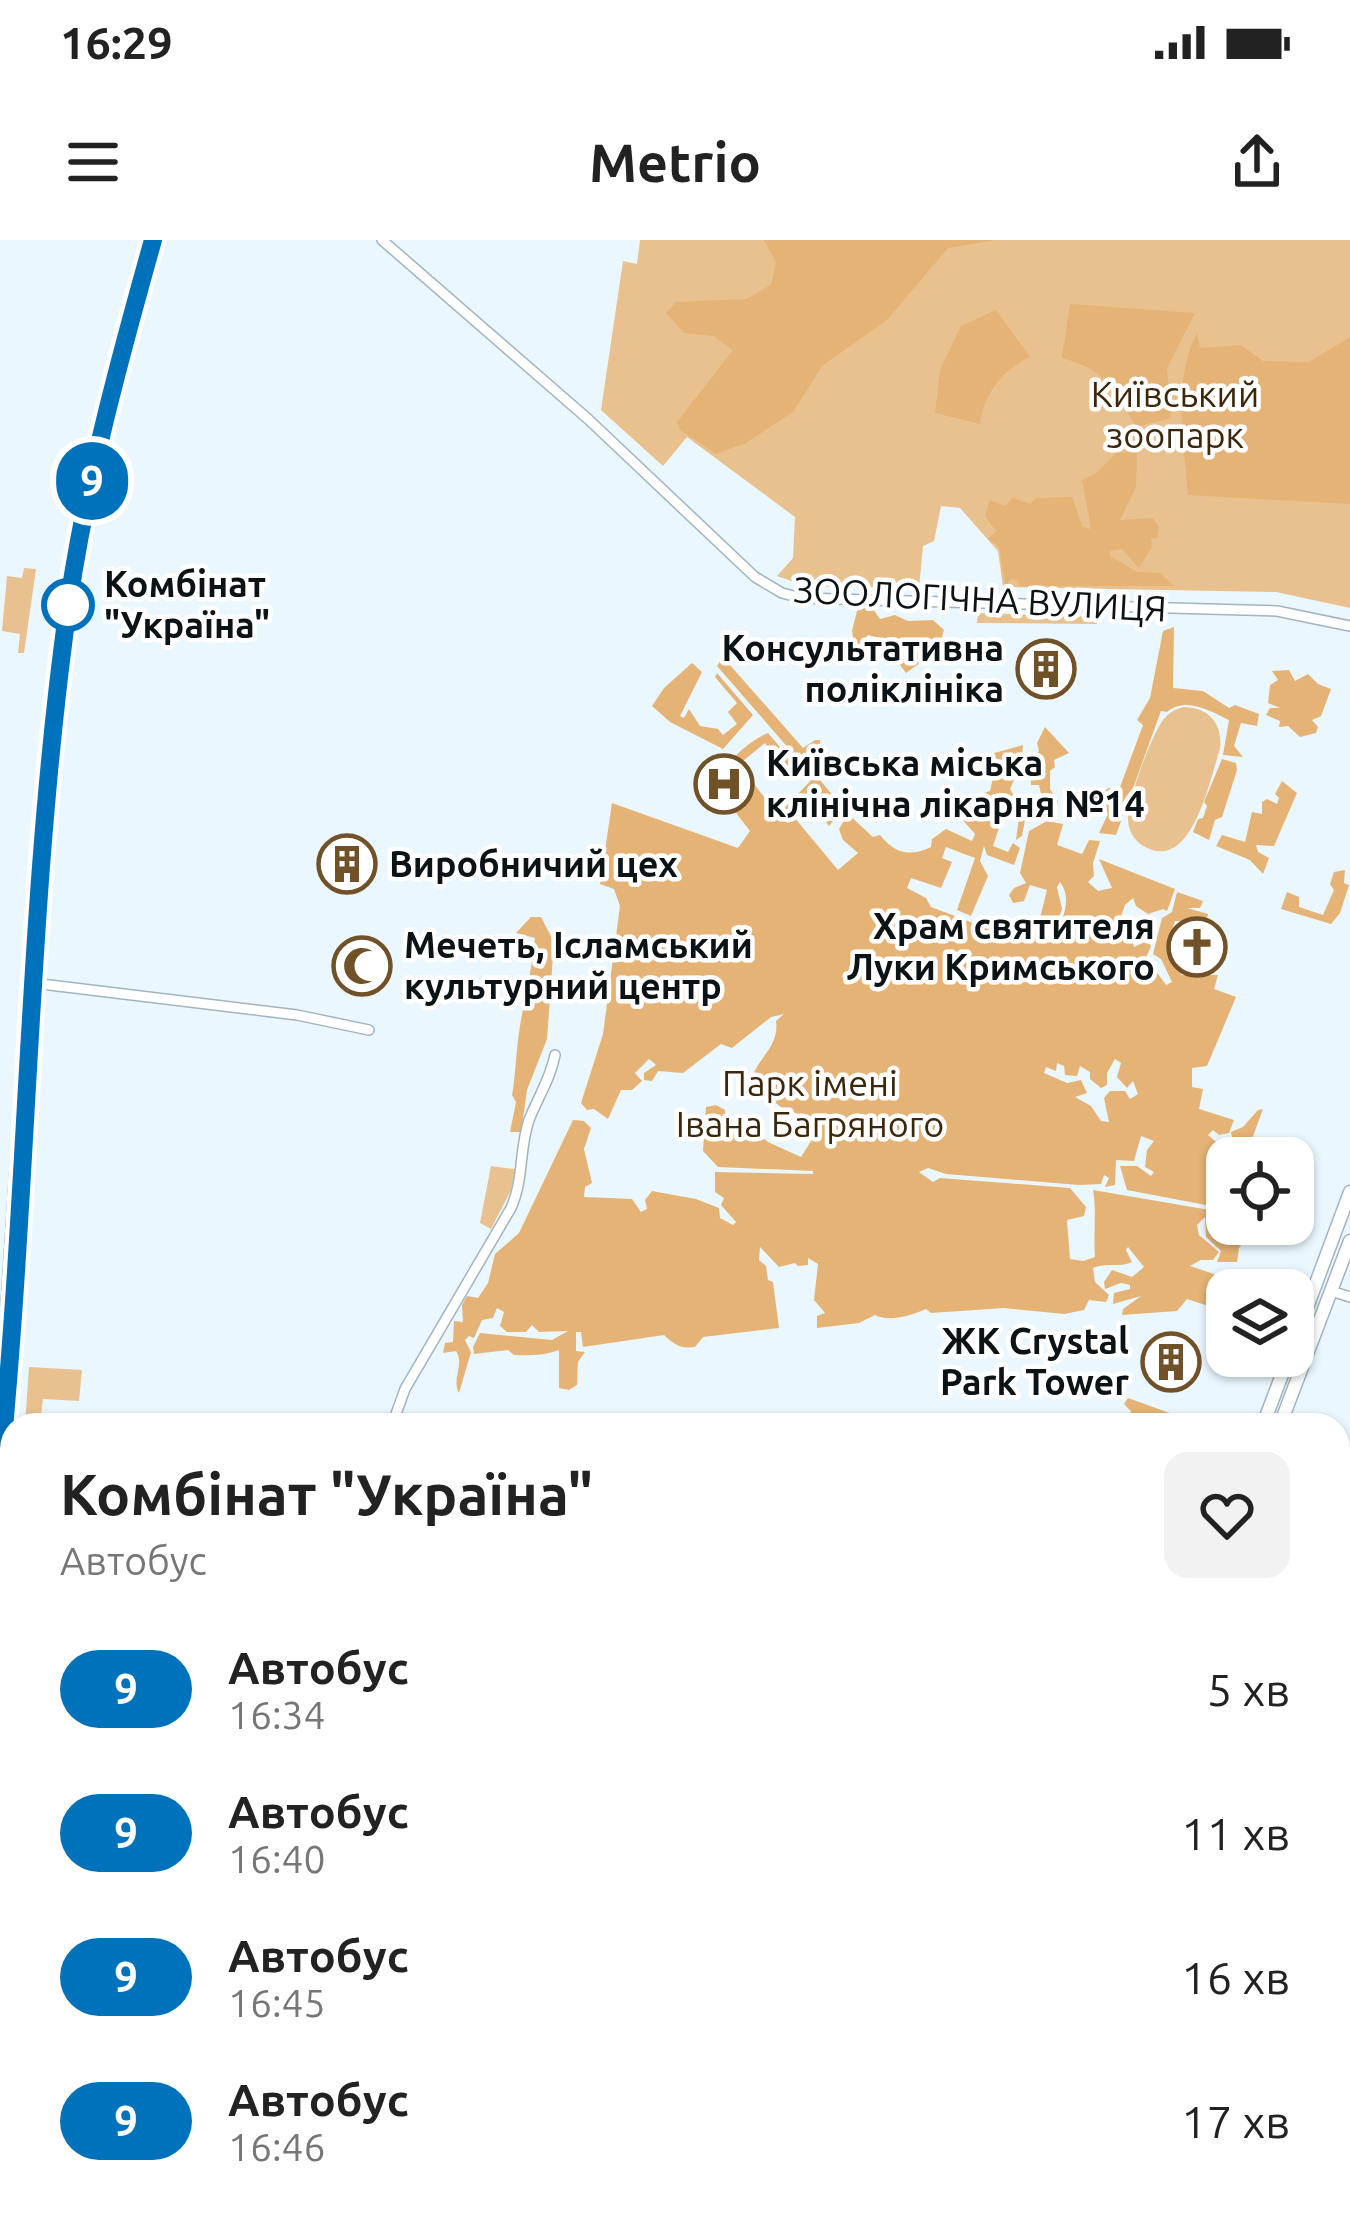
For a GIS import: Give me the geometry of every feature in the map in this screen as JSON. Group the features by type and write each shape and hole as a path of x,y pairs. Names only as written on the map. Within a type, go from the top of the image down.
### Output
{"main road":[{"path":"3,1413 56,707 73,575 112,393 153,240"},
{"path":"1314,1289 1350,1192"},
{"path":"1285,1413 1350,1241"},
{"path":"0,1370 7,1350"},
{"path":"1268,1413 1281,1377"}],"street":[{"name":"ЗООЛОГІЧНА ВУЛИЦЯ","path":"382,240 588,419 755,577 782,593 967,605 1277,611 1350,626"},
{"path":"33,983 297,1015 369,1030"},
{"path":"396,1413 405,1389 518,1193 529,1121 550,1081 555,1055"},
{"path":"1331,1291 1350,1297"}],"green space":[{"name":"Київський зоопарк","path":"640,240 1350,240 1350,608 1276,592 1003,587 998,551 960,508 941,506 934,541 923,546 919,588 806,586 777,576 793,558 795,517 687,437 663,466 601,410 623,261 637,264"},
{"path":"764,240 995,240 948,248 887,320 822,366 793,412 746,443 716,454 680,430 677,422 733,350 713,336 684,333 666,313 676,302 746,299 771,285 776,262"},
{"path":"1070,304 1195,313 1167,368 1171,418 1136,427 1108,382 1089,368 1062,358"},
{"path":"996,310 1030,357 996,384 980,424 935,413 940,370 961,326"},
{"path":"1197,333 1200,348 1241,345 1263,361 1309,362 1350,337 1350,504 1188,495 1182,392"},
{"path":"1137,452 1136,487 1120,520 1153,518 1159,527 1157,538 1151,538 1152,547 1139,568 1122,549 1110,551 1110,556 1137,572 1160,573 1174,586 1020,586 1011,579 1005,586 999,547 988,539 996,531 985,516 990,500 1005,506 1013,498 1030,504 1036,498 1072,497 1083,527 1091,529 1082,480 1116,453"},
{"path":"24,568 36,569 24,653 18,653 20,634 2,631 7,576 22,578"},
{"path":"870,605 880,619 895,615 908,621 933,620 944,630 938,650 906,673 880,638 868,635 855,649 852,631 858,607"},
{"path":"978,613 1097,617 1097,624 977,623"},
{"path":"1174,627 1173,688 1203,691 1229,708 1235,705 1259,714 1257,726 1241,723 1234,746 1243,757 1223,755 1229,720 1190,705 1161,711 1116,835 1099,833 1108,814 1101,801 1093,806 1084,803 1109,788 1119,790 1143,725 1137,720 1150,698 1163,631"},
{"path":"723,657 803,748 820,740 820,748 804,760 797,758 717,666"},
{"path":"692,663 702,672 680,716 684,718 689,709 700,726 718,729 723,735 737,724 728,712 737,703 715,677 717,673 753,715 723,749 670,722 652,706"},
{"path":"1289,670 1295,681 1308,674 1331,689 1321,716 1312,720 1318,727 1316,733 1300,737 1266,715 1270,708 1280,708 1268,703 1270,685 1278,680 1272,671"},
{"path":"1183,707 1200,710 1212,719 1220,749 1188,834 1163,851 1147,848 1129,828 1129,810 1161,723"},
{"path":"1045,727 1069,753 1054,760 1050,771 1050,789 1058,801 1055,813 1045,812 1039,785 1031,785 1030,760 1039,751 1037,743"},
{"name":"Парк імені Івана Багряного","path":"768,733 792,761 792,779 765,743 722,778 734,792 751,780 778,815 816,775 843,808 829,826 823,818 828,812 815,797 794,817 838,870 858,853 843,840 839,829 848,814 873,837 880,835 903,852 931,847 932,839 946,829 972,841 975,834 961,818 972,797 990,791 993,777 1000,775 987,755 1023,745 1010,789 1017,801 1024,798 1022,836 1016,840 1019,818 1004,813 993,846 1008,852 1013,843 1020,848 1014,865 987,855 984,846 980,861 988,876 971,916 957,910 975,858 946,847 942,858 952,862 941,888 911,878 907,888 926,898 931,907 984,927 1015,927 1018,938 1038,929 1048,943 1057,939 1066,903 1060,882 1062,909 1058,920 1048,925 1040,918 1047,890 1030,885 1024,901 1013,903 1009,895 1026,883 1020,873 1029,831 1047,821 1063,824 1057,845 1082,854 1089,840 1100,841 1094,876 1088,882 1098,891 1112,888 1099,859 1175,889 1167,911 1148,914 1133,898 1120,919 1134,947 1147,941 1151,946 1143,965 1156,971 1166,985 1172,982 1161,959 1153,954 1162,918 1172,912 1177,892 1203,901 1200,908 1187,908 1208,914 1206,922 1175,921 1168,943 1174,948 1181,975 1218,975 1214,989 1236,997 1207,1066 1192,1068 1192,1087 1203,1089 1199,1109 1234,1120 1229,1133 1219,1135 1213,1130 1206,1137 1206,1205 1127,1190 1120,1166 1137,1166 1151,1176 1154,1172 1145,1167 1147,1150 1154,1141 1141,1136 1134,1161 1116,1160 1115,1185 1105,1187 1109,1178 1104,1175 1101,1184 1079,1185 946,1174 928,1168 919,1172 933,1182 940,1178 1070,1188 1086,1207 1084,1216 1067,1220 1070,1259 1083,1261 1095,1257 1093,1190 1206,1209 1206,1237 1205,1217 1197,1225 1199,1235 1219,1252 1213,1260 1190,1266 1206,1271 1206,1305 1187,1299 1177,1311 1122,1315 1141,1296 1113,1304 1114,1293 1130,1285 1105,1289 1104,1282 1112,1270 1132,1277 1144,1267 1128,1247 1132,1262 1093,1268 1095,1282 1109,1295 1106,1302 1089,1300 1084,1310 1064,1314 1004,1308 931,1313 926,1309 902,1317 875,1315 859,1323 817,1328 817,1316 825,1313 814,1300 818,1264 808,1258 808,1265 779,1267 760,1247 759,1260 773,1282 779,1328 703,1337 695,1347 678,1346 664,1335 583,1347 581,1332 576,1332 576,1351 585,1352 578,1362 577,1385 569,1390 559,1388 559,1350 531,1355 514,1355 508,1350 474,1354 480,1333 552,1340 568,1331 539,1332 532,1325 526,1332 507,1332 500,1326 504,1312 497,1308 493,1318 482,1320 474,1338 465,1340 471,1352 459,1393 456,1351 443,1353 445,1343 453,1342 454,1321 463,1322 467,1296 478,1298 488,1283 495,1254 519,1233 573,1120 591,1128 584,1149 592,1183 585,1187 584,1197 632,1199 641,1212 647,1209 645,1200 652,1191 719,1208 720,1218 733,1225 736,1222 721,1205 724,1198 715,1192 715,1172 813,1174 718,1167 703,1151 706,1107 716,1105 725,1110 726,1119 746,1124 768,1142 801,1157 822,1124 781,1107 751,1084 774,1039 776,1021 784,1014 771,1017 732,1048 721,1044 683,1073 658,1071 652,1081 644,1080 644,1073 656,1065 649,1059 635,1073 642,1081 632,1090 621,1090 608,1119 581,1103 603,1034 620,906 614,889 600,884 612,803 738,848 750,831 726,800 713,810 705,802 730,762","holes":["1115,1059 1121,1063 1117,1077 1127,1088 1133,1081 1138,1094 1130,1099 1125,1091 1110,1091 1104,1098 1109,1122 1101,1121 1091,1106 1075,1097 1087,1093 1081,1080 1067,1083 1044,1073 1046,1067 1056,1071 1057,1063 1064,1066 1065,1075 1077,1076 1080,1066 1101,1088 1107,1085"]},
{"path":"1222,759 1236,763 1237,770 1209,840 1193,832 1203,818 1204,802"},
{"path":"1282,781 1297,793 1274,846 1256,845 1269,858 1263,874 1250,860 1216,846 1222,835 1245,842 1252,812 1262,814 1262,802 1267,799 1277,804 1275,794"},
{"path":"1345,870 1344,883 1349,885 1331,924 1281,909 1287,892 1299,897 1299,907 1323,915 1334,890 1330,884 1334,872"},
{"path":"531,917 541,917 554,942 547,1039 527,1090 521,1132 510,1132 535,938 516,933"},
{"name":"Парк імені Івана Багряного","path":"1263,1109 1253,1137 1232,1137 1231,1132"},
{"path":"491,1166 515,1169 511,1190 491,1229 480,1223"},
{"name":"Парк імені Івана Багряного","path":"1215,1245 1241,1245 1237,1262 1217,1262 1221,1251"},
{"path":"29,1367 82,1370 79,1401 43,1399 41,1413 26,1413"},
{"path":"1128,1398 1170,1413 1130,1413 1124,1404"}],"tram line":[{"path":"0,1331 22,992 54,638 74,514 143,240"}],"bus line":[{"name":"9","path":"6,1413 32,993 65,628 84,513 153,240"}],"place":[{"name":"Комбінат \"Україна\"","path":"68,605"},
{"name":"Консультативна поліклініка","path":"1046,669"},
{"name":"Київська міська клінічна лікарня №14","path":"724,784"},
{"name":"Виробничий цех","path":"347,864"},
{"name":"Храм святителя Луки Кримського","path":"1197,947"},
{"name":"Мечеть, Ісламський культурний центр","path":"362,966"},
{"name":"ЖК Crystal Park Tower","path":"1171,1362"}]}
